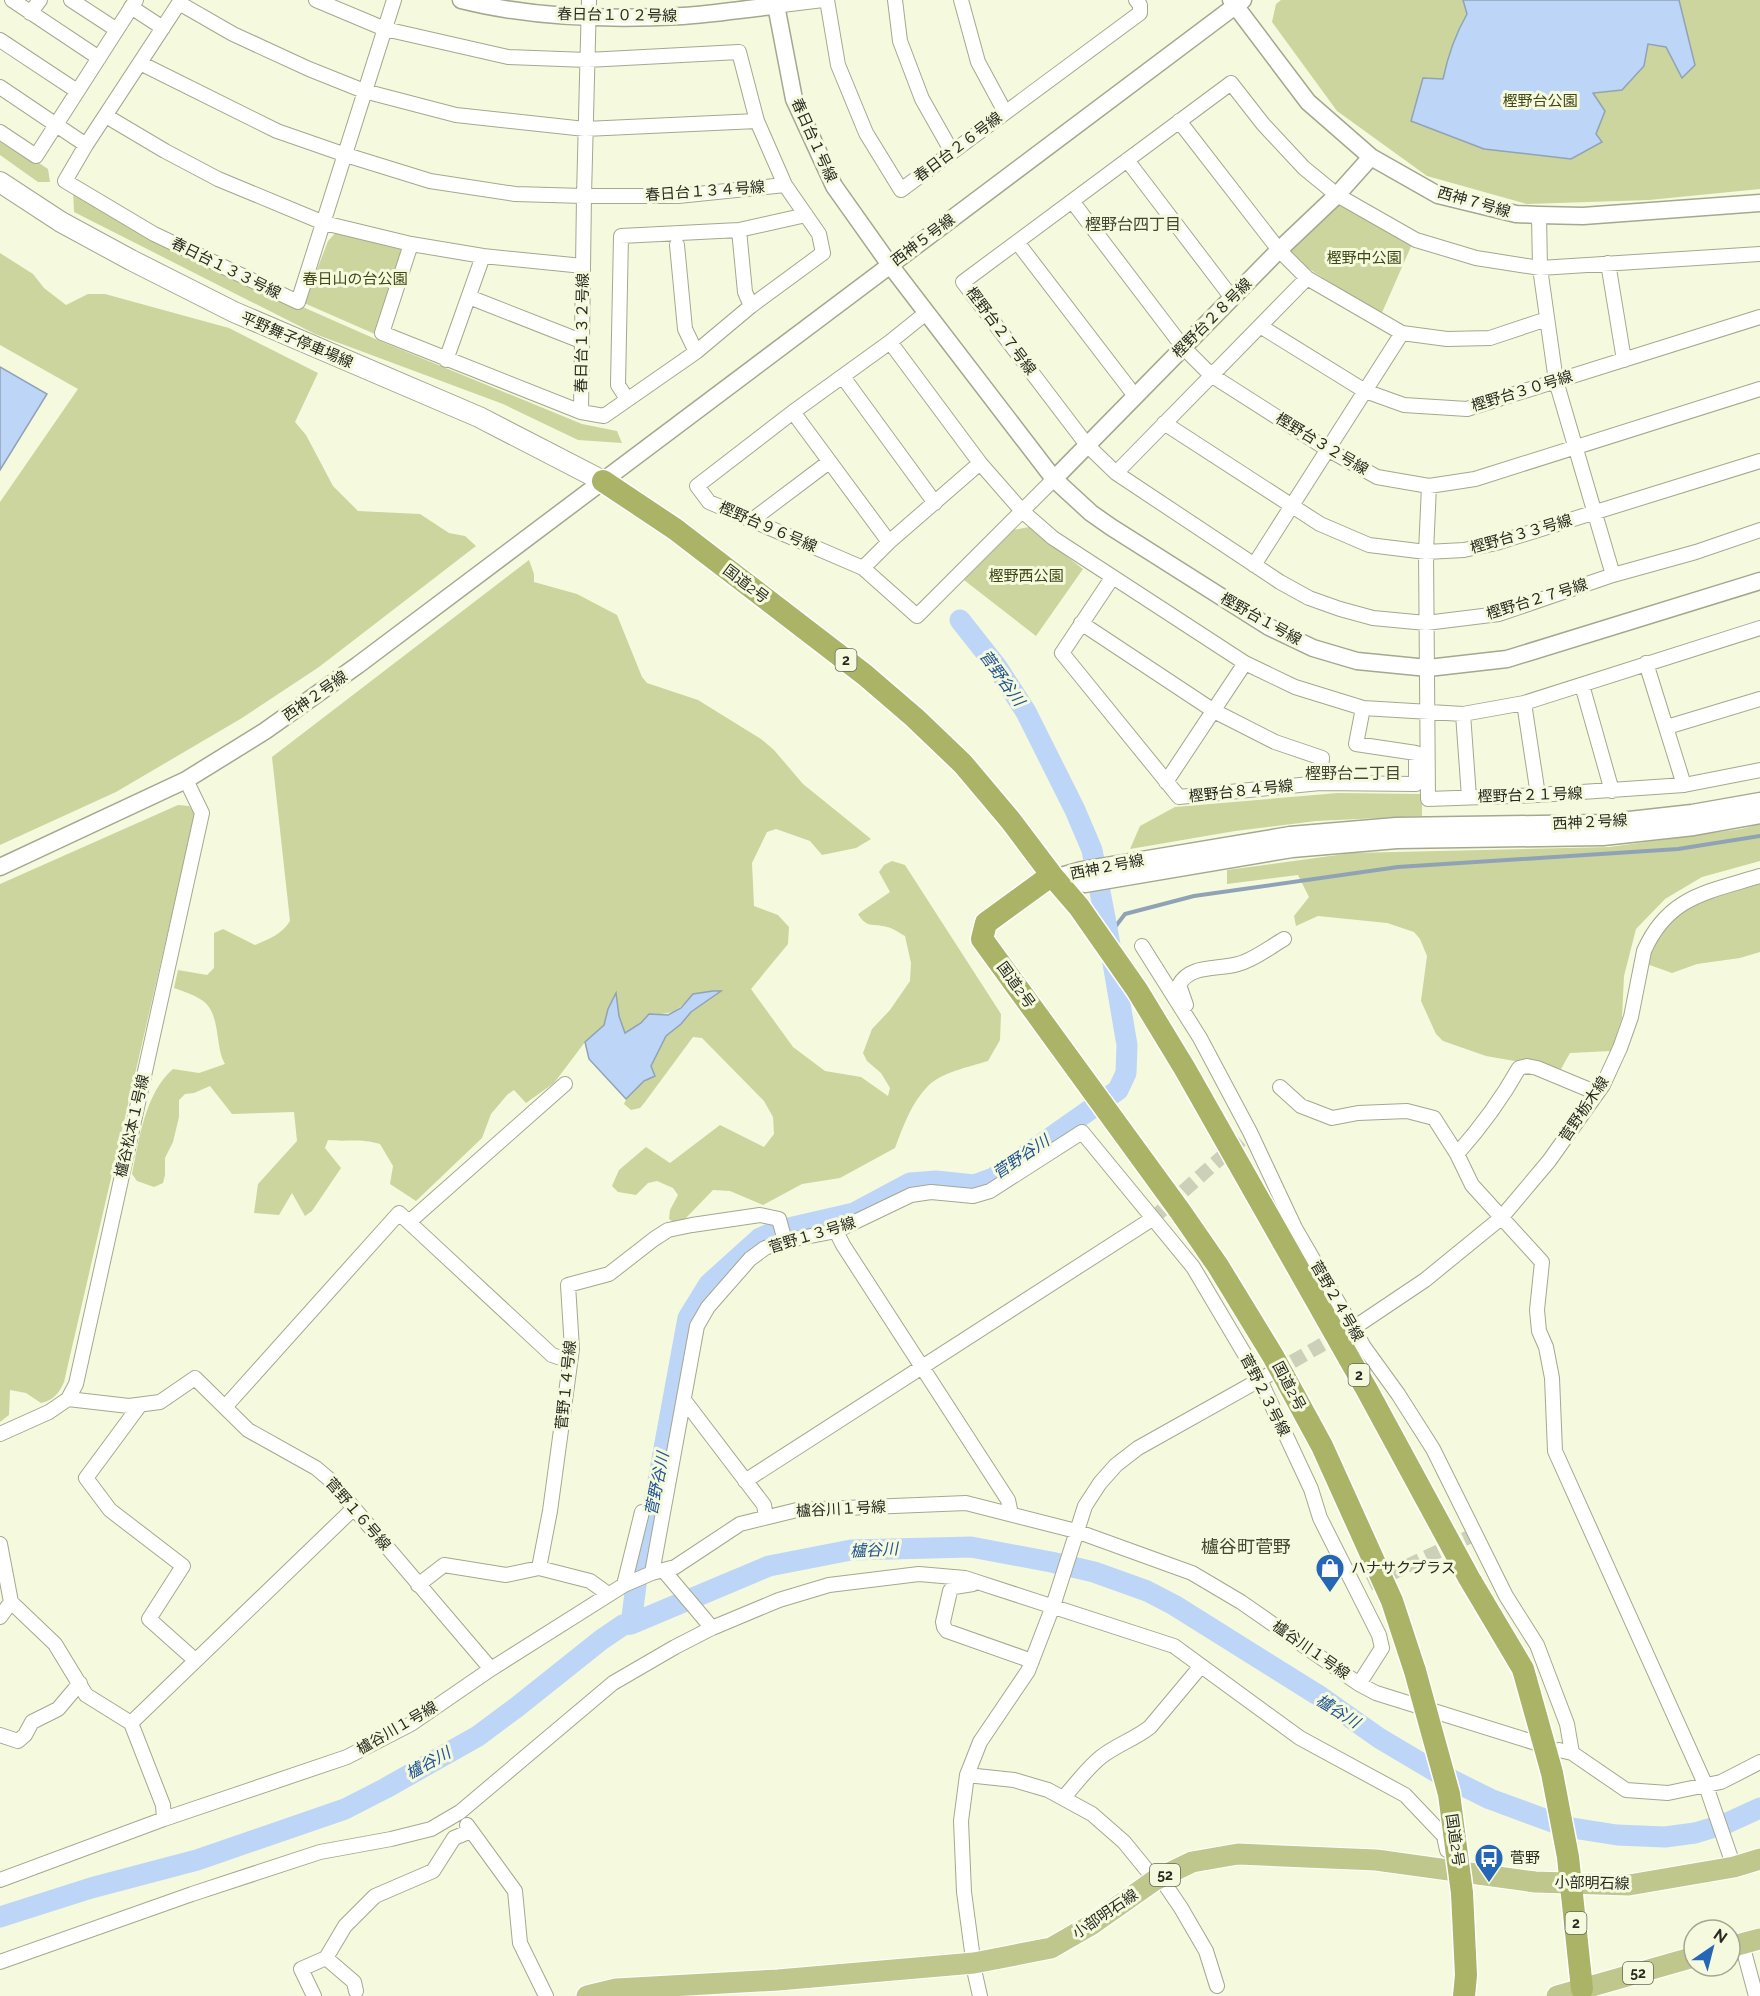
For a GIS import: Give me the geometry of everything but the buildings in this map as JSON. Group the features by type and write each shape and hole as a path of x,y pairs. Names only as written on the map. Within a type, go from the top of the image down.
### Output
{"highway":[{"name":"国道2号","path":"603,481 675,529 865,675 915,718 963,764 1011,820 1054,878 1079,907 1137,990 1197,1090 1522,1669 1552,1773 1568,1857 1586,1991"},
{"name":"国道2号","path":"1054,878 1045,880 986,924 982,939 1212,1257 1273,1356 1322,1446 1392,1601 1415,1671 1449,1794 1462,1893 1466,1975 1464,1996"}],"main road":[{"name":"平野舞子停車場線","path":"0,182 61,222 234,312 479,417 603,481"},
{"name":"小部明石線","path":"587,1996 616,1989 778,1980 974,1963 1051,1948 1091,1925 1158,1879 1192,1862 1238,1854 1376,1860 1535,1882 1629,1885 1733,1861 1760,1858"},
{"name":"52","path":"1557,1996 1586,1991 1682,1961"}],"street":[{"path":"12,0 99,58"},
{"path":"30,13 40,0"},
{"path":"71,0 117,30"},
{"path":"316,0 385,29 508,57 587,60"},
{"name":"春日台１３３号線","path":"180,1 65,181 154,234 298,302 394,0"},
{"name":"春日台１０２号線","path":"461,0 493,8 588,18 684,16 774,3"},
{"name":"春日台１３２号線","path":"411,244 382,333 581,412 589,0"},
{"name":"春日台２６号線","path":"774,3 825,0 838,65 866,133 901,190 1140,13 1140,5 1136,0"},
{"path":"895,0 900,41 922,99 952,152"},
{"path":"962,0 978,62 1005,112"},
{"path":"180,1 233,34 309,69 364,91 456,115 585,129 757,121"},
{"name":"西神７号線","path":"1236,2 1308,102 1371,156 1438,195 1516,214 1539,215 1583,216 1760,203"},
{"name":"西神５号線","path":"603,481 1236,2"},
{"path":"0,132 36,156 134,3 163,28"},
{"name":"春日台１号線","path":"774,3 794,99 834,186 890,265"},
{"path":"0,40 77,91"},
{"name":"春日台１３４号線","path":"140,63 277,131 430,181 514,194 584,196 678,196 785,185 757,121 739,52 587,60"},
{"name":"樫野台２７号線","path":"1760,254 1539,268 1476,258 1416,240 1337,195 1304,168 1263,124 1231,83 963,282 1087,445 1116,473 1254,565 1309,598 1340,609 1373,618 1426,623 1499,614 1613,575 1696,552 1760,530"},
{"path":"0,87 86,145"},
{"path":"106,116 165,151 218,178 324,223 411,244 483,256 584,266"},
{"path":"1179,121 1279,250 1307,278 1402,333 1447,339 1490,338 1547,319"},
{"name":"樫野台２８号線","path":"1054,479 1279,250 1337,195 1371,156"},
{"path":"1127,160 1232,298"},
{"path":"581,412 603,416 696,352 751,306 823,253 819,234 785,185"},
{"name":"樫野台３２号線","path":"1072,201 1183,347 1211,375 1327,449 1377,477 1429,486 1475,479 1760,389"},
{"path":"627,399 618,385 621,236 739,230 806,215"},
{"path":"1539,215 1539,268 1556,381 1613,575"},
{"path":"739,230 745,292 751,306"},
{"path":"1017,243 1136,396"},
{"path":"677,245 685,329 696,352"},
{"path":"446,360 483,256"},
{"path":"1608,263 1624,360"},
{"name":"樫野台１号線","path":"890,265 1054,479 1091,513 1269,627 1313,648 1357,661 1428,668 1507,658 1760,581"},
{"path":"1116,473 1307,278"},
{"path":"469,297 581,341"},
{"name":"樫野台９６号線","path":"926,313 697,486 709,502 863,568 916,616 1054,479"},
{"name":"樫野台３０号線","path":"1260,326 1365,391 1404,405 1467,409 1760,317"},
{"path":"1254,565 1290,505 1402,333"},
{"path":"890,342 980,464 1022,512 1053,538 1112,578 1245,663 1295,687 1363,708 1463,714 1524,704 1760,628"},
{"path":"843,377 935,503"},
{"path":"793,412 889,542"},
{"name":"樫野台３３号線","path":"1164,423 1320,524 1369,545 1426,552 1464,550 1496,543 1760,461"},
{"path":"752,520 830,462"},
{"path":"863,568 889,542 980,464"},
{"name":"西神２号線","path":"0,867 186,780 265,731 358,665 603,481"},
{"name":"樫野台２１号線","path":"1429,486 1426,552 1428,799 1612,791 1684,785 1760,771"},
{"name":"樫野台８４号線","path":"1112,578 1062,653 1179,798 1320,783 1416,784 1416,753 1356,744 1363,708"},
{"path":"1081,623 1214,711 1275,742 1322,758 1320,783"},
{"path":"1166,782 1245,663"},
{"path":"1646,663 1684,785"},
{"path":"1582,685 1612,791"},
{"path":"1667,727 1760,699"},
{"path":"1524,704 1538,795"},
{"path":"1463,714 1469,797"},
{"name":"櫨谷松本１号線","path":"68,1400 76,1384 202,813 186,780"},
{"name":"西神２号線","path":"1054,878 1083,877 1111,872 1290,835 1396,826 1602,823 1692,813 1760,801"},
{"name":"西神２号線","path":"1111,872 1292,849 1397,840 1603,837 1694,827 1760,815"},
{"name":"菅野栃木線","path":"1358,1325 1425,1280 1501,1218 1549,1161 1603,1085 1631,1017 1644,951 1648,941 1668,913 1686,900 1760,876"},
{"path":"1192,1024 1179,985 1184,977 1192,972 1240,964 1284,939"},
{"name":"菅野２４号線","path":"1142,946 1192,1024 1250,1132 1295,1228 1364,1347 1398,1394 1433,1449 1472,1536 1537,1645 1567,1724 1565,1751 1626,1790 1668,1793 1706,1786"},
{"path":"1457,1154 1500,1102 1519,1068 1527,1066 1537,1068 1597,1093"},
{"path":"225,1407 404,1217 565,1084"},
{"path":"1280,1087 1301,1106 1332,1118 1358,1113 1398,1111 1425,1114 1434,1118 1473,1185 1542,1262 1537,1310 1539,1330 1546,1347 1552,1378 1555,1451 1635,1623 1706,1786 1733,1861"},
{"name":"菅野２３号線","path":"1082,1132 1193,1267 1265,1377 1311,1489 1320,1518 1363,1587 1379,1635 1382,1648 1359,1684"},
{"name":"菅野１３号線","path":"658,1572 697,1326 708,1307 750,1259 765,1248 786,1241 836,1231 911,1195 931,1192 973,1196 990,1191 1082,1132"},
{"name":"菅野１４号線","path":"539,1568 550,1511 572,1349 568,1285 609,1274 668,1230 692,1225 760,1215 779,1219 786,1241"},
{"path":"404,1217 552,1354 570,1361"},
{"path":"745,1481 1152,1219"},
{"path":"836,1231 1008,1500 1011,1514"},
{"path":"980,1996 964,1892 961,1821 967,1774 980,1742 1032,1661 1053,1606 1085,1506 1100,1483 1116,1465 1138,1448 1265,1377"},
{"name":"菅野１６号線","path":"140,1405 160,1402 195,1378 248,1430 316,1468 330,1479 491,1669"},
{"path":"0,1434 49,1412 68,1400 140,1405"},
{"path":"684,1400 764,1505 766,1517"},
{"path":"140,1405 86,1479 110,1510 183,1566 149,1619 195,1660"},
{"name":"櫨谷川１号線","path":"0,1880 164,1819 347,1756 411,1724 491,1669 624,1585 675,1567 740,1524 797,1510 966,1503 1076,1531 1192,1574 1241,1602 1359,1684 1376,1693 1536,1743"},
{"path":"131,1723 354,1508"},
{"path":"624,1585 642,1512"},
{"path":"0,1544 1,1560 11,1602 55,1644 86,1695 131,1723 163,1805 164,1819"},
{"path":"418,1585 444,1565 506,1575 539,1568 590,1581 608,1594"},
{"path":"658,1572 712,1628"},
{"path":"0,1962 192,1893 320,1852 431,1829 460,1812 614,1683 675,1647 712,1628 778,1600 829,1585 919,1574 965,1578 1174,1646 1300,1738 1405,1795 1444,1836 1450,1870"},
{"path":"980,1583 954,1587 950,1591 943,1622 944,1627 947,1631 1032,1661"},
{"path":"0,1617 11,1602"},
{"path":"1064,1798 1092,1764 1150,1727 1201,1666"},
{"path":"0,1735 18,1741 25,1735 32,1722 58,1709 80,1683"},
{"path":"1706,1786 1721,1782 1760,1762"},
{"path":"967,1774 1014,1780 1048,1790 1092,1814 1116,1835 1158,1879 1181,1908 1206,1951 1217,1986"},
{"path":"460,1812 471,1831 515,1891 520,1943 546,1996"},
{"path":"314,1996 301,1969 326,1958 345,1926 375,1896 433,1871 454,1838 471,1831"},
{"path":"1744,1943 1756,1996"},
{"path":"326,1958 354,1982 356,1994"}],"green space":[{"name":"樫野台公園","path":"1281,0 1760,0 1760,189 1649,200 1527,204 1427,176 1337,111 1272,22 1276,4"},
{"path":"0,137 48,169 50,182 38,182 0,155"},
{"path":"73,190 189,257 380,341 582,424 617,431 622,443 578,440 503,404 315,334 74,212"},
{"name":"樫野中公園","path":"1335,204 1344,204 1413,242 1381,315 1292,258 1288,250"},
{"name":"春日山の台公園","path":"338,230 400,246 404,252 377,335 304,303 328,241"},
{"path":"0,253 33,274 44,288 66,305 88,294 105,294 229,328 318,373 295,422 306,435 333,486 358,511 420,514 449,533 465,536 476,546 319,667 242,718 116,792 0,845 0,502 78,389 0,345"},
{"name":"樫野西公園","path":"1029,527 1083,569 1036,636 964,580 1013,530"},
{"path":"529,560 534,582 577,594 617,615 642,677 647,683 698,700 761,739 774,750 803,784 871,839 856,848 822,855 810,841 776,829 767,832 752,863 754,906 778,915 789,927 788,944 751,989 793,1047 825,1071 861,1077 888,1096 890,1088 881,1073 867,1061 863,1053 872,1029 890,1010 910,981 911,963 905,936 889,928 867,924 858,914 890,892 879,872 884,865 892,861 905,865 1001,1014 1000,1040 988,1061 956,1070 934,1081 912,1108 895,1148 840,1178 802,1184 763,1205 730,1191 713,1190 684,1220 676,1224 669,1219 670,1210 678,1195 673,1188 657,1181 648,1183 636,1195 618,1192 612,1186 619,1170 646,1147 670,1163 720,1125 764,1147 774,1134 773,1117 764,1101 702,1038 693,1037 640,1108 631,1110 624,1104 637,1087 655,1076 651,1066 666,1036 691,1012 720,992 693,994 674,1011 649,1014 641,1023 624,1033 616,994 608,1009 604,1025 585,1042 554,1083 526,1103 514,1090 507,1095 491,1114 482,1138 416,1201 390,1184 393,1166 380,1144 328,1140 325,1148 341,1168 312,1211 305,1216 292,1193 279,1215 254,1213 258,1184 297,1141 294,1112 232,1114 210,1086 185,1094 179,1100 179,1117 173,1142 165,1158 163,1183 154,1187 137,1181 132,1174 141,1132 150,1104 163,1079 173,1069 199,1073 225,1064 215,1020 207,1004 174,988 178,970 207,975 214,968 214,933 223,929 255,945 279,933 290,921 272,757"},
{"path":"1338,793 1422,794 1422,816 1316,821 1235,831 1130,849 1140,826 1175,807"},
{"path":"178,805 189,806 195,814 64,1382 55,1396 41,1403 26,1393 10,1390 9,1415 0,1422 0,884"},
{"path":"1760,824 1760,861 1702,877 1665,899 1636,929 1624,976 1622,1018 1611,1051 1570,1053 1561,1069 1486,1056 1443,1041 1436,1034 1421,1001 1427,956 1420,939 1414,932 1387,923 1318,916 1296,926 1294,916 1309,897 1298,875 1227,884 1227,870 1352,853 1609,847 1741,829"},
{"path":"1760,881 1760,952 1740,958 1697,964 1672,973 1644,963 1670,916 1688,903"}],"water":[{"path":"1463,0 1679,0 1695,65 1682,78 1666,47 1648,44 1644,66 1622,90 1593,93 1605,111 1596,134 1602,142 1571,159 1484,149 1411,121 1423,78 1443,79 1452,45 1467,14"},
{"path":"0,367 47,394 0,470"},
{"path":"721,991 691,1012 666,1036 651,1066 655,1076 644,1081 626,1099 589,1059 585,1042 604,1025 608,1009 616,993 619,1016 625,1033 641,1023 649,1014 668,1015 681,1008 693,994"}],"waterway":[{"name":"菅野谷川","path":"631,1624 639,1562 651,1519 688,1318 709,1284 760,1238 776,1231 854,1213 910,1183 936,1181 974,1185 993,1178 1118,1090 1126,1073 1127,1045 1092,850 1075,810 1026,712 997,667 960,620"},
{"path":"1109,935 1125,914 1194,896 1398,867 1678,849 1760,836"},
{"name":"櫨谷川","path":"0,1917 91,1888 197,1860 345,1809 478,1736 623,1625 631,1624 769,1566 851,1550 971,1547 1094,1572 1147,1591 1174,1605 1321,1697 1379,1738 1438,1773 1490,1799 1566,1827 1617,1835 1665,1837 1695,1833 1725,1824 1760,1808"}],"tunnel":[{"path":"1152,1219 1250,1132"},
{"path":"1274,1372 1341,1334"},
{"path":"1369,1584 1469,1537"}],"place":[{"name":"ハナサクプラス","path":"1330,1594"},
{"name":"菅野","path":"1489,1884"}],"district":[{"name":"樫野台四丁目","path":"1133,224"},
{"name":"樫野台二丁目","path":"1353,773"},
{"name":"櫨谷町菅野","path":"1246,1546"}]}
